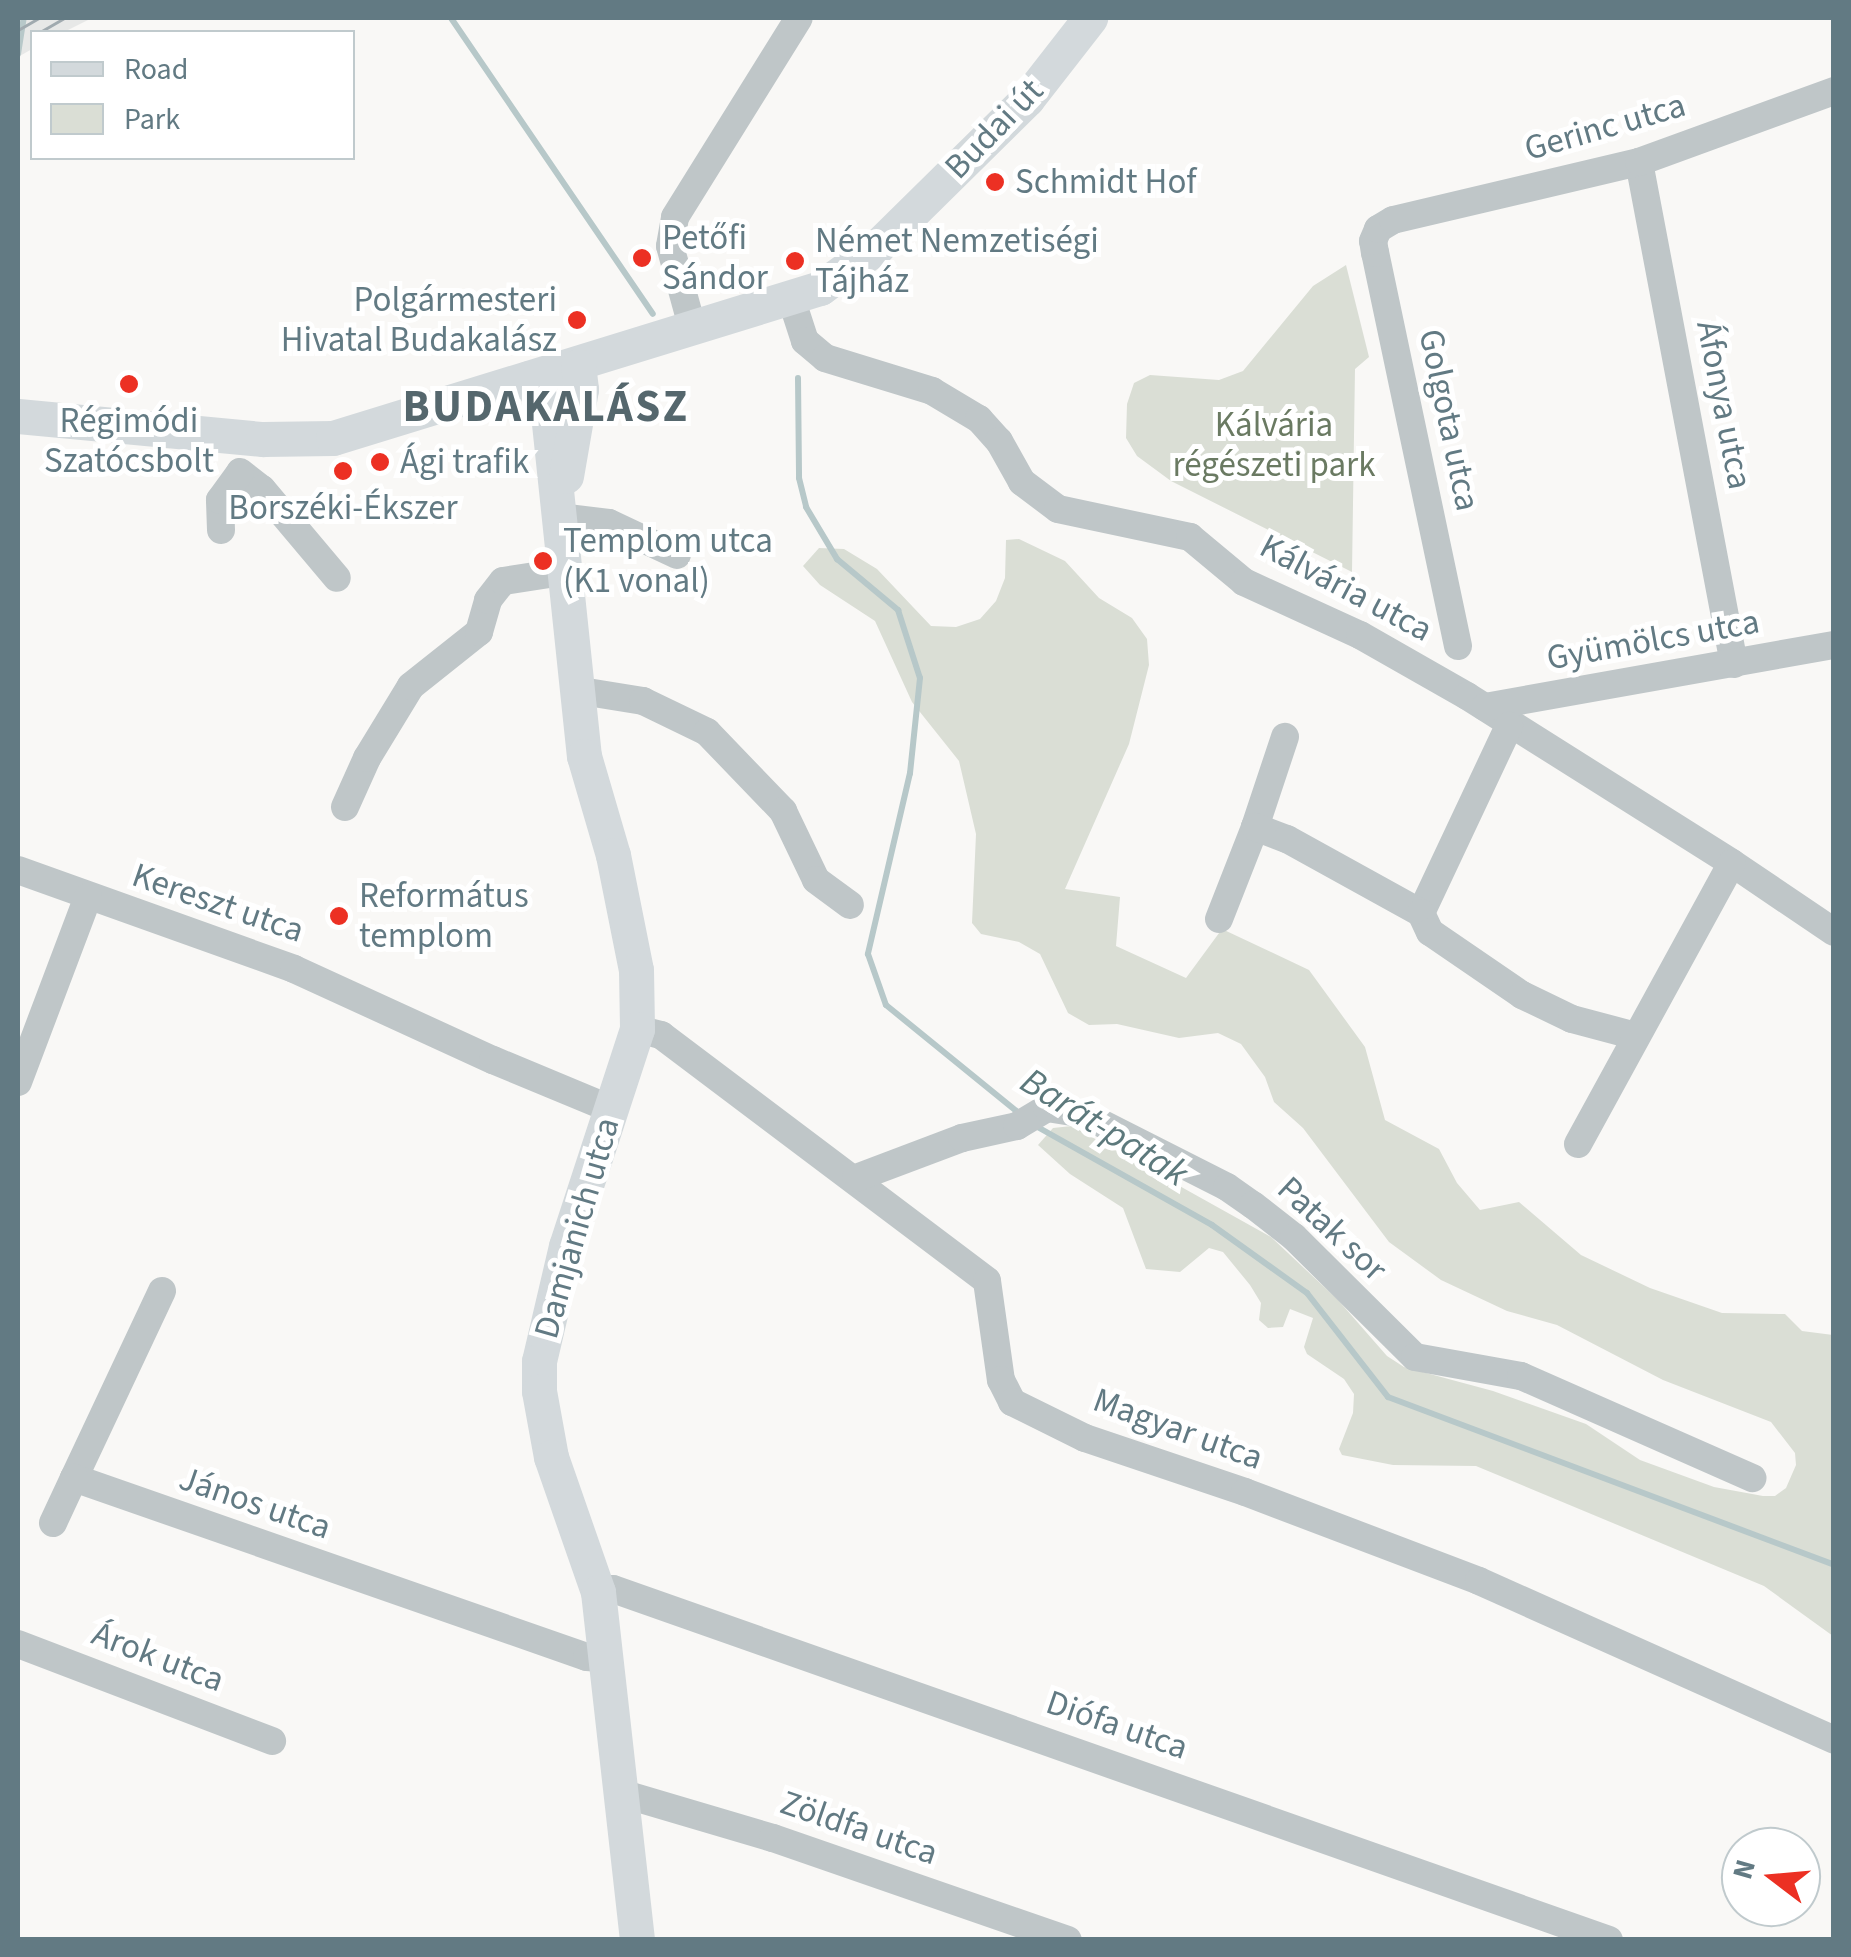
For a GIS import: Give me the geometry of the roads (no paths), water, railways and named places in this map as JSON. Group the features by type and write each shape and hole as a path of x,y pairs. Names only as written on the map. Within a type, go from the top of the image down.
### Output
{"main road":[{"name":"Budai út","path":"529,378 694,330 832,282 877,247 1026,99 1090,18"},
{"path":"559,517 581,389 578,366"},
{"path":"18,416 244,438 314,440 366,432 529,378 548,414 559,517"},
{"name":"Damjanich utca","path":"559,517 584,756 628,919 636,970 637,1030 566,1246 540,1362 542,1420 598,1592 624,1794 636,1940"}],"street":[{"path":"694,330 670,246 675,217 799,18"},
{"name":"Gerinc utca","path":"1393,220 1638,162 1834,92"},
{"name":"Áfonya utca","path":"1638,162 1734,664"},
{"name":"Golgota utca","path":"1393,220 1378,229 1373,241 1458,646"},
{"name":"Kálvária utca","path":"791,298 805,341 825,358 932,391 979,419 999,441 1022,482 1058,509 1190,537 1244,582 1360,635 1485,707 1509,726"},
{"path":"221,530 220,500 240,472 244,438"},
{"path":"240,472 262,489 337,578"},
{"path":"559,517 609,523 677,554"},
{"path":"345,807 367,758 411,686 479,632 488,600 503,580 562,572"},
{"name":"Gyümölcs utca","path":"1485,707 1834,646"},
{"path":"575,690 643,701 707,732 783,810 816,880 850,905"},
{"path":"1421,913 1509,726 1732,863 1834,932"},
{"path":"1219,920 1285,737"},
{"path":"1255,827 1286,839 1421,913 1430,932 1522,995 1572,1018 1636,1036"},
{"path":"1578,1144 1732,863"},
{"name":"Kereszt utca","path":"18,870 294,968 493,1060 611,1109"},
{"path":"18,1082 88,897"},
{"name":"Magyar utca","path":"637,1030 661,1035 856,1178 987,1281 1001,1380 1012,1402 1085,1438 1246,1492 1320,1524 1479,1581 1834,1740"},
{"name":"Patak sor","path":"856,1178 962,1138 1016,1126 1047,1108 1083,1114 1228,1187 1294,1236 1415,1356 1522,1376 1752,1478"},
{"path":"53,1523 162,1291"},
{"name":"János utca","path":"74,1478 587,1657 609,1658"},
{"name":"Diófa utca","path":"598,1592 613,1589 1609,1940"},
{"name":"Árok utca","path":"18,1644 272,1741"},
{"name":"Zöldfa utca","path":"624,1794 773,1838 1068,1940"}],"waterway":[{"path":"18,54 24,18"},
{"name":"Barát-patak","path":"451,18 653,314"},
{"name":"Barát-patak","path":"798,378 799,478 806,507 837,559 898,610 920,678 910,773 868,954 886,1005 1020,1114"},
{"name":"Barát-patak","path":"1034,1125 1212,1225 1307,1293 1388,1397 1834,1565"}],"tram line":[{"path":"18,30 39,18"},
{"path":"43,30 64,18"}],"place":[{"name":"Schmidt Hof","path":"995,182"},
{"name":"Petőfi Sándor","path":"642,258"},
{"name":"Német Nemzetiségi Tájház","path":"795,261"},
{"name":"Polgármesteri Hivatal Budakalász","path":"577,320"},
{"name":"Régimódi Szatócsbolt","path":"129,384"},
{"name":"Ági trafik","path":"380,462"},
{"name":"Borszéki-Ékszer","path":"343,471"},
{"name":"Templom utca (K1 vonal)","path":"543,561"},
{"name":"Református templom","path":"339,916"}],"district":[{"name":"BUDAKALÁSZ","path":"546,408"}],"park label":[{"name":"Kálvária régészeti park","path":"1274,445"}]}
